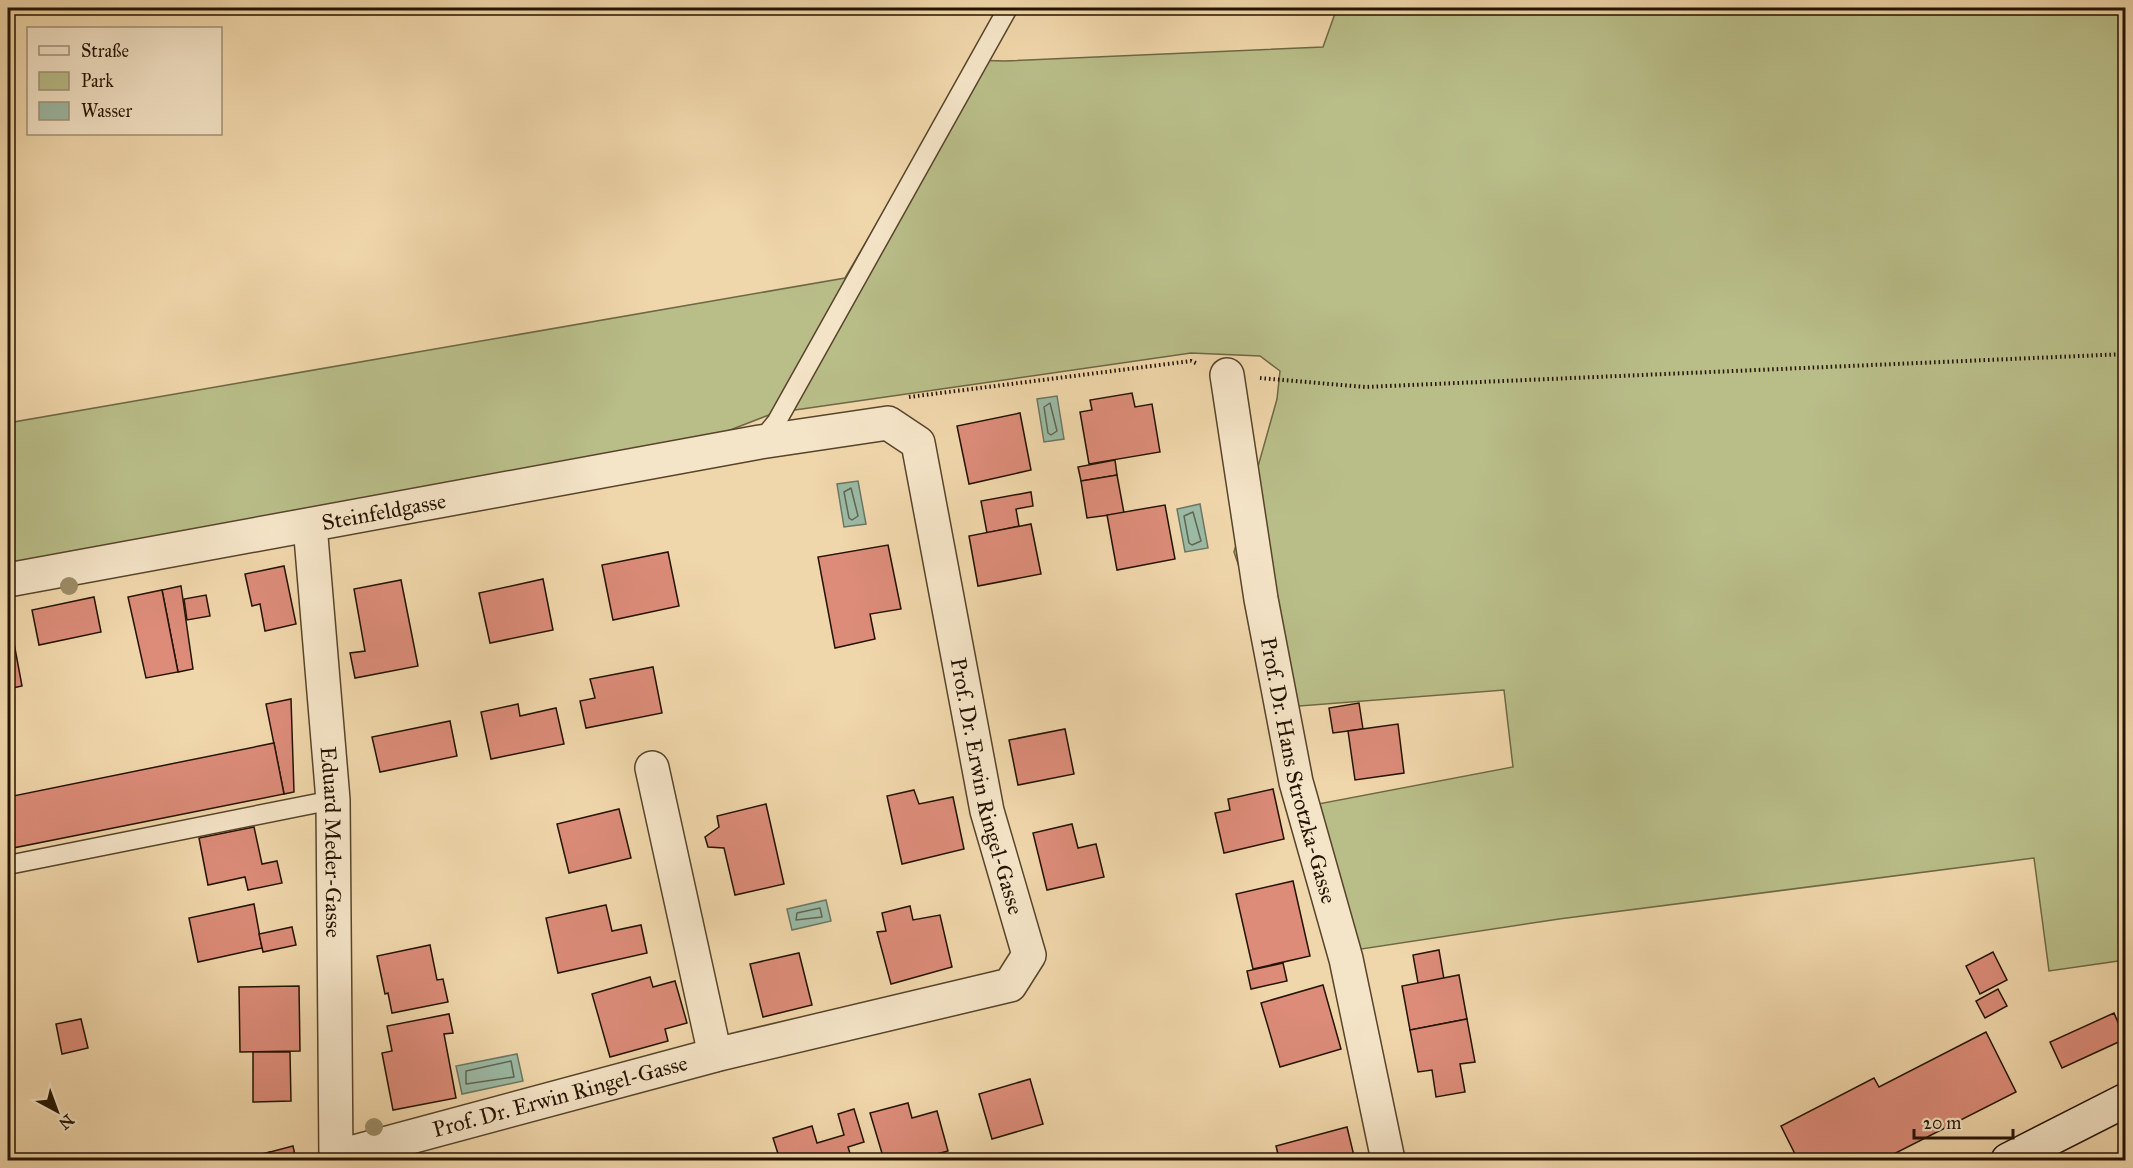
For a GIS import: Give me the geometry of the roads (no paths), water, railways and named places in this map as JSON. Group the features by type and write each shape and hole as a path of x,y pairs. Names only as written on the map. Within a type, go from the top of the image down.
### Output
{"street":[{"name":"Prof. Dr. Hans Strotzka-Gasse","path":"1227,375 1261,599 1296,782 1346,959 1388,1161"},
{"name":"Prof. Dr. Erwin Ringel-Gasse","path":"336,1159 715,1054 1010,985 1029,955 987,811 918,443 888,423 760,442"},
{"name":"Steinfeldgasse","path":"8,580 760,442"},
{"name":"Eduard Meder-Gasse","path":"310,525 333,800 336,1159"},
{"name":"Prof. Dr. Erwin Ringel-Gasse","path":"652,768 715,1054"},
{"path":"2008,1161 2126,1100"}],"lane":[{"path":"760,442 777,421 1008,8"},
{"path":"8,865 333,800"}],"water":[{"path":"1057,396 1064,439 1044,442 1037,399"},
{"path":"858,481 866,524 844,527 837,484"},
{"path":"1200,504 1208,548 1185,552 1177,509"},
{"path":"826,900 831,921 792,930 787,909"},
{"path":"517,1054 523,1081 462,1094 456,1066"}]}
